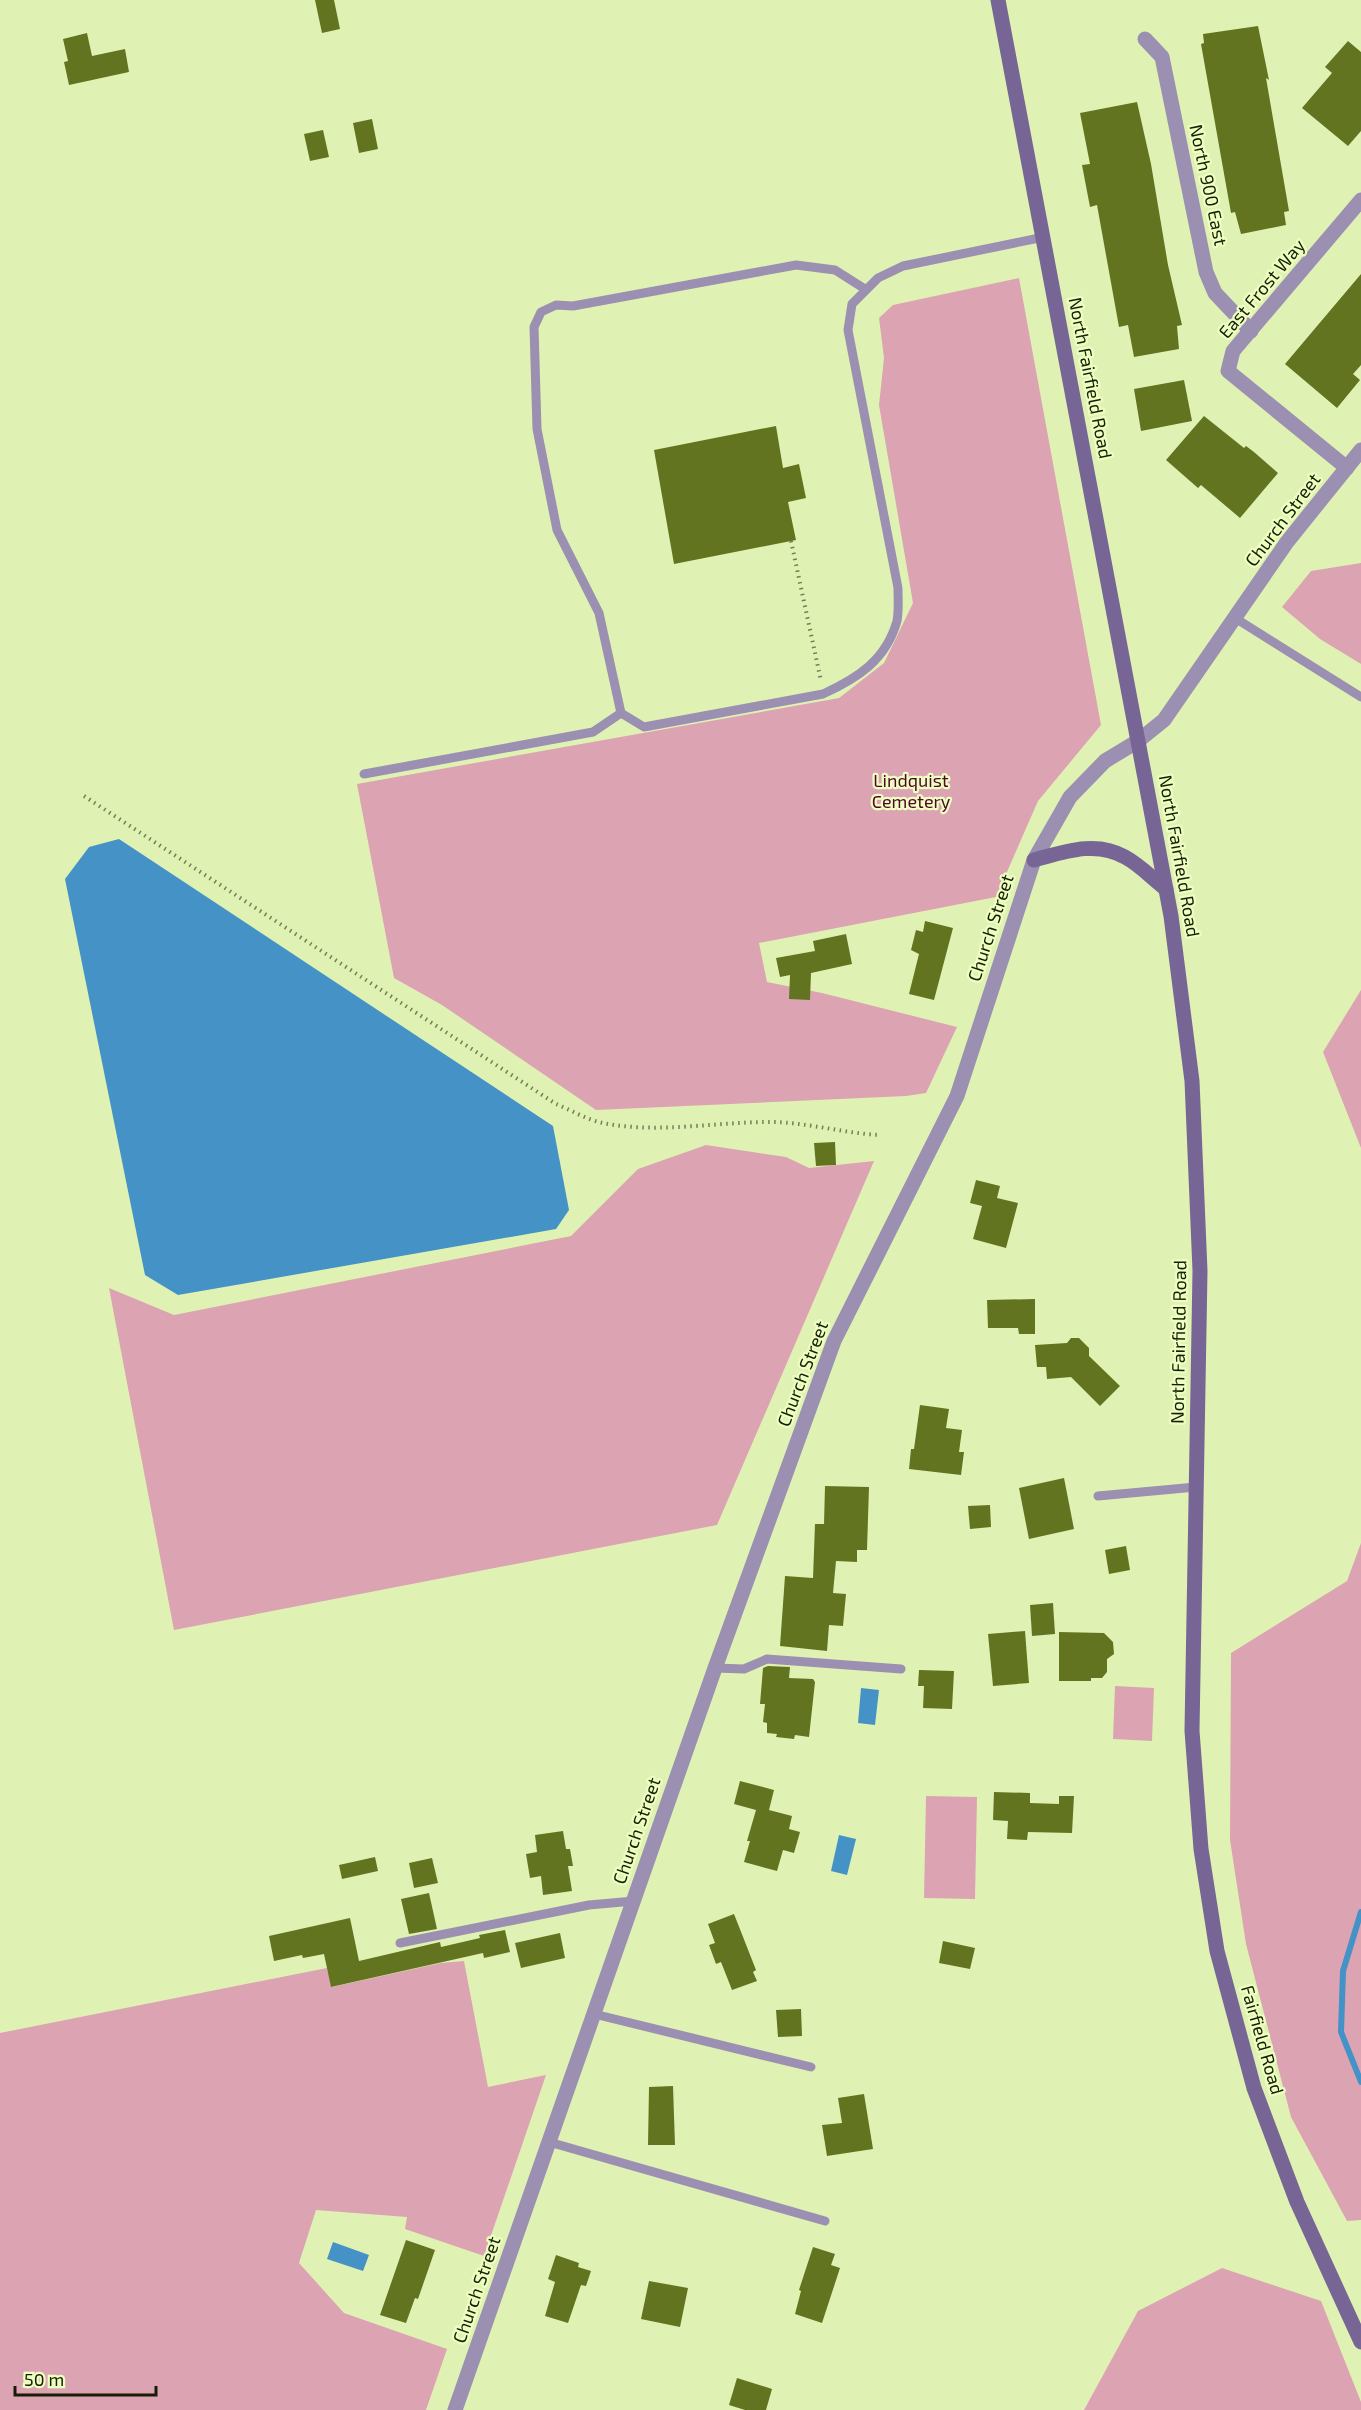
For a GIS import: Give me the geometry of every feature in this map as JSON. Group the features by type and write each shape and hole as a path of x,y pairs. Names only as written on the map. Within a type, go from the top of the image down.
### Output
{"main road":[{"name":"North Fairfield Road","path":"998,0 1166,889 1192,1081 1200,1271 1192,1731"},
{"path":"1034,860 1070,850 1090,848 1107,851 1124,856 1166,889"},
{"name":"Fairfield Road","path":"1192,1731 1201,1849 1217,1951 1254,2088 1297,2202 1361,2342"}],"street":[{"name":"North 900 East","path":"1145,39 1162,57 1206,272 1215,293 1251,331"},
{"name":"East Frost Way","path":"1347,468 1228,371 1233,351 1361,200"},
{"name":"Church Street","path":"455,2410 715,1668 834,1341 957,1096 1034,860 1070,797 1106,760 1138,741 1164,720 1287,542 1361,450"}],"lane":[{"path":"865,289 835,270 796,266 573,306 556,305 541,312 534,327 537,429 557,530 599,613 621,713 644,727 823,694 850,682 871,667 885,650 897,620 898,588 848,330 852,304 878,278 903,266 1044,237"},
{"path":"1235,618 1361,697"},
{"path":"364,774 593,732 621,713"},
{"path":"1098,1496 1196,1487"},
{"path":"715,1668 744,1669 767,1659 901,1669"},
{"path":"400,1943 589,1905 634,1901"},
{"path":"594,2014 811,2067"},
{"path":"549,2142 825,2221"}],"path":[{"path":"791,541 823,694"},
{"path":"84,796 556,1104 600,1123 636,1128 770,1122 879,1135"}],"green space":[{"name":"Lindquist Cemetery","path":"1019,278 1101,725 1038,801 996,897 759,943 767,982 822,993 957,1027 926,1093 906,1096 596,1110 442,1005 394,978 357,784 839,698 884,663 913,603 879,405 884,358 879,318 893,305"},
{"path":"1361,563 1361,664 1320,639 1282,607 1311,571"},
{"path":"1361,990 1361,1148 1323,1052"},
{"path":"706,1145 786,1157 809,1168 874,1161 717,1525 174,1630 109,1288 174,1315 571,1236 638,1169"},
{"path":"1361,1543 1361,2220 1347,2221 1291,2117 1246,1944 1230,1840 1231,1653 1347,1581"},
{"path":"1115,1686 1154,1688 1152,1741 1113,1739"},
{"path":"926,1796 977,1797 975,1899 924,1898"},
{"path":"464,1961 488,2087 546,2075 484,2256 405,2229 407,2217 316,2210 299,2263 344,2313 447,2349 426,2410 0,2410 0,2033 327,1968 332,1987 441,1963"},
{"path":"1222,2268 1321,2301 1361,2402 1361,2410 1084,2410 1138,2311"}],"water":[{"path":"119,839 553,1126 569,1210 556,1229 178,1295 145,1275 65,879 89,847"},
{"path":"861,1688 879,1690 875,1725 858,1723"},
{"path":"839,1835 856,1839 847,1875 831,1871"},
{"path":"333,2242 369,2255 363,2271 327,2259"}],"building":[{"path":"315,0 334,0 340,29 322,33"},
{"path":"1258,26 1269,80 1266,78 1289,211 1284,212 1286,225 1241,234 1235,212 1231,213 1201,44 1204,43 1203,34"},
{"path":"87,33 92,56 125,49 129,72 69,85 64,62 68,61 63,39"},
{"path":"1348,41 1361,52 1361,131 1348,146 1302,108 1332,73 1325,67"},
{"path":"1137,102 1151,164 1168,265 1182,325 1177,326 1179,349 1134,357 1128,325 1119,327 1097,205 1090,207 1082,165 1090,164 1080,113"},
{"path":"372,119 378,149 359,153 353,123"},
{"path":"323,130 329,157 310,161 304,134"},
{"path":"1361,274 1361,365 1353,374 1360,380 1337,408 1285,364"},
{"path":"1184,380 1192,421 1141,431 1134,389"},
{"path":"1204,416 1244,448 1246,446 1254,452 1278,473 1240,518 1201,485 1198,488 1166,460"},
{"path":"776,426 783,468 799,464 806,498 788,502 796,540 674,564 654,450"},
{"path":"925,921 953,928 934,1000 909,994 919,954 911,950 916,930 923,932"},
{"path":"846,934 852,964 811,973 810,1000 789,999 790,975 780,977 776,958 815,951 813,941"},
{"path":"835,1142 836,1165 816,1166 814,1143"},
{"path":"976,1180 1000,1186 997,1198 1018,1203 1006,1248 973,1239 982,1206 970,1203"},
{"path":"1035,1299 1035,1334 1019,1334 1018,1328 988,1328 987,1300"},
{"path":"1071,1338 1079,1338 1089,1348 1089,1356 1120,1386 1100,1406 1071,1377 1047,1379 1046,1367 1037,1367 1035,1345 1067,1343"},
{"path":"920,1405 949,1409 946,1428 962,1430 959,1452 964,1452 961,1475 909,1469"},
{"path":"1064,1478 1074,1529 1029,1539 1019,1488"},
{"path":"825,1486 869,1487 867,1550 857,1550 857,1562 836,1561 833,1593 846,1594 843,1626 829,1625 827,1651 780,1646 785,1576 813,1578 815,1524 824,1524"},
{"path":"990,1505 991,1527 970,1529 968,1506"},
{"path":"1126,1546 1130,1570 1109,1574 1105,1550"},
{"path":"1053,1603 1055,1634 1032,1636 1030,1605"},
{"path":"1025,1631 1029,1683 993,1686 988,1634"},
{"path":"1059,1632 1104,1633 1113,1642 1114,1654 1107,1659 1107,1672 1102,1678 1091,1678 1091,1681 1059,1681"},
{"path":"768,1666 790,1667 789,1678 813,1679 815,1682 809,1737 795,1735 794,1739 776,1737 777,1734 767,1733 767,1723 763,1722 765,1704 760,1704 763,1668"},
{"path":"919,1670 954,1671 952,1709 923,1708 924,1686 918,1686"},
{"path":"740,1781 774,1790 769,1810 792,1816 789,1829 800,1832 794,1853 783,1850 777,1871 744,1862 756,1810 734,1804"},
{"path":"994,1792 1030,1793 1030,1803 1059,1804 1059,1796 1074,1796 1072,1833 1028,1832 1027,1840 1007,1839 1008,1821 993,1820"},
{"path":"563,1831 566,1849 570,1849 573,1866 568,1866 572,1891 543,1895 541,1876 530,1878 526,1854 537,1852 535,1835"},
{"path":"375,1857 378,1871 342,1879 339,1865"},
{"path":"432,1858 438,1883 414,1888 409,1863"},
{"path":"429,1893 437,1929 409,1934 401,1899"},
{"path":"734,1914 756,1970 753,1972 757,1981 732,1990 721,1962 716,1964 709,1945 715,1943 708,1924"},
{"path":"350,1918 359,1961 440,1942 441,1947 480,1938 479,1935 505,1930 510,1952 484,1958 483,1953 331,1987 324,1954 303,1958 302,1955 274,1961 269,1936"},
{"path":"560,1933 565,1958 521,1968 515,1943"},
{"path":"943,1941 975,1948 970,1969 939,1963"},
{"path":"801,2009 802,2036 778,2037 776,2010"},
{"path":"673,2086 675,2145 648,2145 649,2087"},
{"path":"864,2094 873,2149 827,2156 822,2125 842,2123 838,2098"},
{"path":"406,2240 435,2250 418,2299 415,2298 406,2323 380,2315"},
{"path":"813,2247 835,2254 831,2265 840,2268 822,2323 795,2314 801,2291 799,2290"},
{"path":"556,2255 579,2263 578,2267 591,2271 586,2286 581,2285 568,2323 545,2316 555,2282 548,2279"},
{"path":"649,2281 688,2288 680,2327 641,2319"},
{"path":"737,2378 772,2389 766,2410 745,2410 729,2405"}],"waterway":[{"path":"1361,1912 1343,1971 1341,2032 1361,2082"}]}
